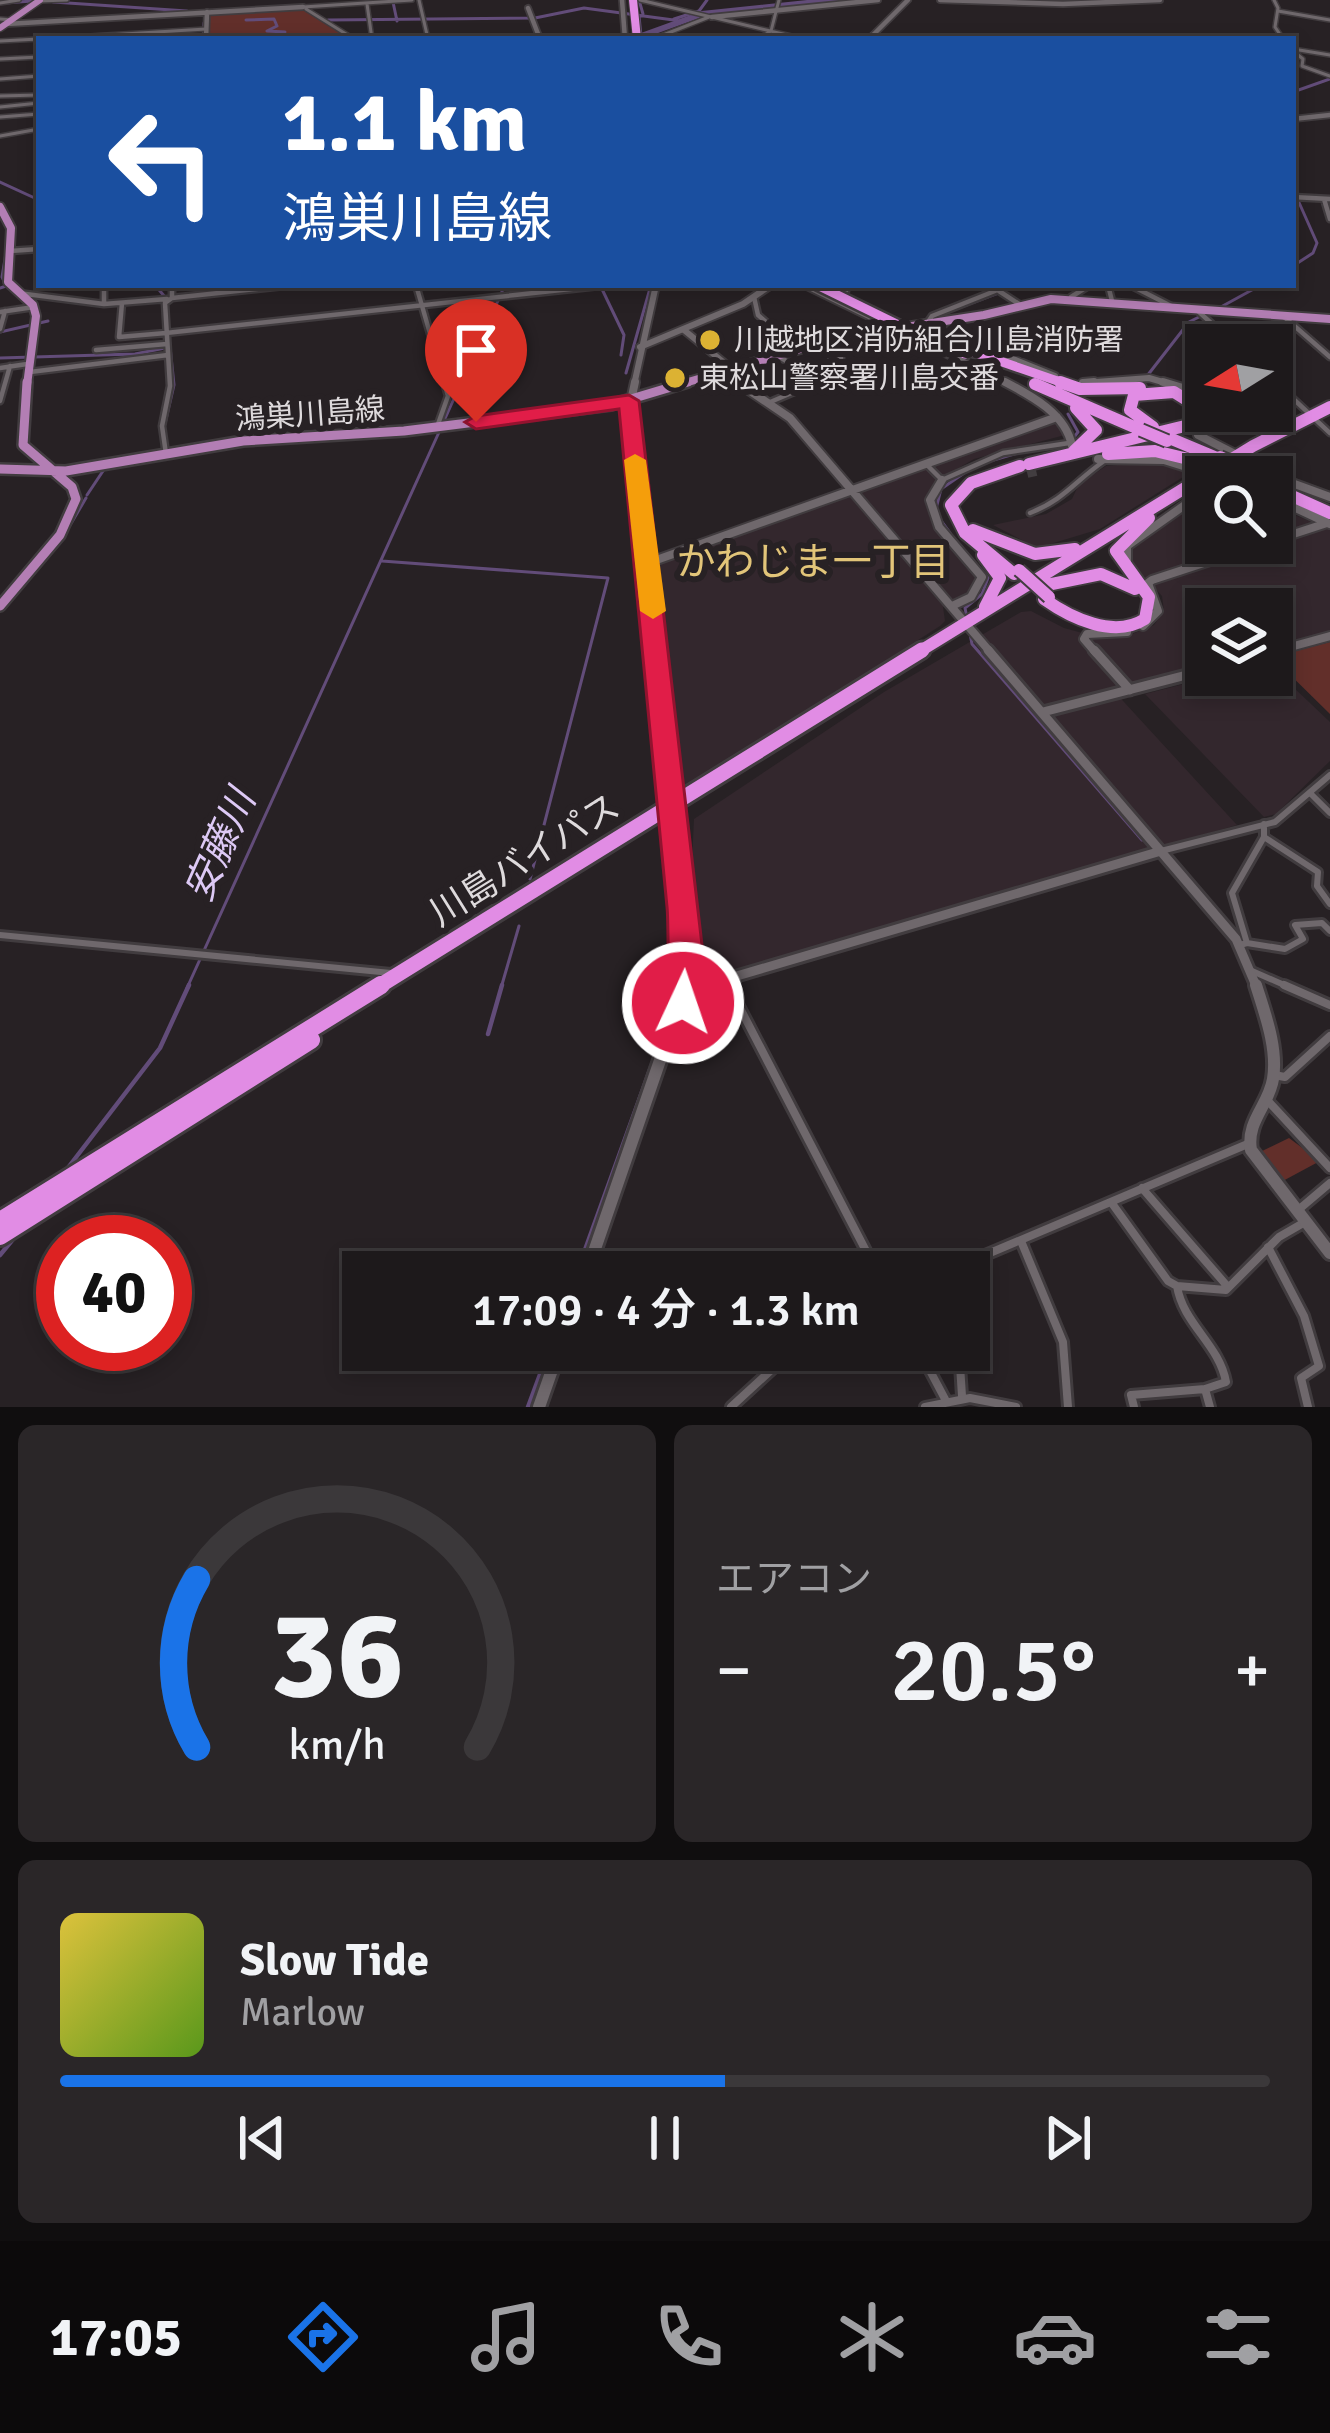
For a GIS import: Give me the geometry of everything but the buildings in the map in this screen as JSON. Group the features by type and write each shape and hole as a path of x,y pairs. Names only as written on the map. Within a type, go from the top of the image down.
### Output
{"highway":[{"path":"631,0 631,36"},
{"path":"824,288 1085,403 1182,439 1201,456"},
{"path":"830,289 919,326 1081,410 1096,430 1086,445 1032,468"},
{"path":"1009,370 1102,391 1168,388 1185,393"},
{"path":"1040,387 1085,403"},
{"path":"1058,456 1185,426 1200,418 1202,409 1174,392 1134,395 1130,410 1148,428"},
{"name":"川島バイパス","path":"1240,456 1330,410"},
{"path":"971,621 991,601 1000,578 958,506 969,488 1185,430"},
{"path":"1032,468 1142,450 1185,461"},
{"name":"川島バイパス","path":"14,1221 1185,488"},
{"name":"川島バイパス","path":"971,621 1045,594 1185,491"},
{"path":"1293,494 1329,517"},
{"path":"969,531 1087,624 1119,626 1145,616 1150,607 1148,593 1119,562 1116,551 1158,511"},
{"path":"969,531 1039,556 1061,554 1101,539"},
{"path":"1077,573 1101,573 1127,582 1142,600 1132,617 1102,623 1077,616 1045,594 1077,573"},
{"name":"川島バイパス","path":"14,1221 52,1189 671,811"}],"main road":[{"path":"5,23 39,0"},
{"path":"0,206 11,224 6,276 34,307 23,445 76,494 74,512 0,606"},
{"name":"鴻巣川島線","path":"0,470 52,472 254,439 437,427 629,401 822,342 1071,297 1330,320"}],"street":[{"path":"0,3 19,0"},
{"path":"39,0 67,0"},
{"path":"206,36 208,0"},
{"path":"5,23 415,0 427,36"},
{"path":"525,0 539,36"},
{"path":"631,0 792,36"},
{"path":"763,36 771,31 779,0"},
{"path":"660,36 710,16 878,0"},
{"path":"872,36 908,0"},
{"path":"940,0 1063,4 1160,0"},
{"path":"1274,0 1275,27 1281,36"},
{"path":"366,1 372,36"},
{"path":"303,7 349,36"},
{"path":"1278,11 1330,20"},
{"path":"90,36 206,29"},
{"path":"0,41 36,39"},
{"path":"1296,50 1330,55"},
{"path":"1303,62 1320,53"},
{"path":"1296,54 1305,68 1330,76"},
{"path":"0,59 36,57"},
{"path":"0,79 36,76"},
{"path":"9,95 4,106 36,103"},
{"path":"0,96 36,95"},
{"path":"1296,119 1330,115"},
{"path":"0,117 36,116"},
{"path":"0,136 36,130"},
{"path":"1296,196 1327,198 1330,219"},
{"path":"51,294 55,288"},
{"path":"104,288 104,304"},
{"path":"166,454 162,436 170,386 166,333 172,288"},
{"path":"18,292 104,304 265,288"},
{"path":"417,288 448,396 437,427"},
{"path":"122,303 119,337 580,288"},
{"path":"594,1251 686,987 687,949 629,401 655,288"},
{"path":"640,346 684,330 765,288"},
{"path":"952,607 971,597 982,577 933,518 930,500 943,480 986,458 1070,443 1070,431 1009,370 919,326 932,316 1005,288"},
{"path":"1071,297 1085,288"},
{"path":"1109,288 1112,301"},
{"path":"1136,288 1171,305"},
{"path":"830,289 891,328 1009,370 1078,383 1149,378 1185,389"},
{"path":"1000,291 1019,304"},
{"path":"754,297 758,315 798,350"},
{"path":"0,329 3,312 34,307"},
{"path":"1195,308 1212,324"},
{"path":"1283,316 1330,357"},
{"path":"684,330 790,418 952,607 971,621 1243,945 1285,949 1303,939 1295,926 1322,922 1330,931"},
{"path":"768,403 843,371 831,361 841,358 822,342"},
{"path":"96,350 167,344"},
{"path":"0,368 168,355"},
{"path":"778,356 818,381"},
{"path":"0,397 10,366"},
{"path":"1293,398 1330,433"},
{"path":"648,563 1055,416"},
{"path":"1199,432 1182,439 1201,456"},
{"path":"1030,513 1045,511 1063,500 1074,482 1101,460 1185,463"},
{"path":"926,465 943,480"},
{"path":"1293,488 1330,497"},
{"path":"1130,690 1084,639 1088,634 1130,631 1150,622 1159,611 1148,583 1126,562 1124,550 1185,496"},
{"path":"1293,497 1329,517"},
{"path":"1293,532 1329,517"},
{"path":"1148,583 1204,564"},
{"path":"1293,646 1330,636"},
{"path":"1043,712 1185,676"},
{"path":"686,987 725,980 1283,818 1330,775"},
{"path":"1310,793 1330,813"},
{"path":"1264,824 1264,837 1232,893 1274,1076 1267,1099 1253,1119 1250,1143 1330,1253"},
{"path":"1264,837 1318,872 1317,886 1330,904"},
{"path":"0,934 400,974"},
{"path":"1252,971 1330,1005"},
{"path":"725,980 866,1251"},
{"path":"1274,1076 1285,1076 1330,1036"},
{"path":"1267,1099 1330,1168"},
{"path":"990,1253 1250,1143"},
{"path":"1111,1202 1168,1281 1209,1291 1228,1287 1330,1184"},
{"path":"1142,1189 1228,1287"},
{"path":"1020,1240 1068,1349 1072,1375 1068,1407"},
{"path":"1268,1247 1304,1316 1315,1349 1318,1369 1301,1378 1308,1407"},
{"path":"1133,1407 1131,1395 1205,1389 1226,1382 1221,1358 1184,1314 1178,1286"},
{"path":"539,1407 552,1371"},
{"path":"730,1407 770,1371"},
{"path":"930,1371 945,1399"},
{"path":"960,1371 962,1396"},
{"path":"1205,1389 1210,1407"},
{"path":"925,1407 962,1396 1016,1407"}],"shaded area":[{"path":"302,8 345,36 209,36 210,13"},
{"path":"1053,421 1065,435 974,459 938,480 929,491 929,517 976,576 970,592 943,607 945,621 940,626 689,787 677,781 655,569 661,563"},
{"path":"1149,462 1185,471 1185,476 1100,529 1037,548 993,525 1046,514 1072,499 1079,484 1106,466"},
{"path":"1185,509 1185,564 1293,564 1293,514 1330,529 1330,632 1293,642 1293,588 1185,588 1185,671 1113,690 1237,825 708,978 695,972 690,903 694,819 884,692 1021,612 1031,611 1064,628 1101,638 1125,637 1154,625 1164,611 1162,596 1132,564 1129,551"},
{"path":"1330,642 1330,714 1293,678 1293,652"},
{"path":"1185,684 1185,696 1293,696 1293,687 1330,722 1330,761 1276,814 1264,817 1145,694"},
{"path":"1289,1138 1320,1161 1281,1182 1260,1152"}],"waterway":[{"path":"639,0 643,14"},
{"name":"安藤川","path":"674,19 699,11 707,0"},
{"name":"安藤川","path":"641,36 702,14 836,0"},
{"path":"5,3 32,1"},
{"path":"53,2 187,11"},
{"path":"393,2 397,19"},
{"path":"397,19 535,18 584,8 681,21"},
{"path":"639,16 641,36"},
{"path":"246,20 274,19 277,26 267,31 285,32"},
{"path":"328,20 397,19"},
{"path":"203,36 204,23"},
{"path":"869,36 878,28"},
{"path":"1296,91 1330,79"},
{"path":"0,182 36,199"},
{"path":"1296,196 1317,243 1313,253 1296,264"},
{"path":"0,288 6,286 2,277 6,253"},
{"path":"158,288 165,297 168,315"},
{"name":"安藤川","path":"443,423 504,288"},
{"path":"601,288 624,335 621,355"},
{"path":"626,373 650,288"},
{"path":"1219,308 1256,288"},
{"path":"937,316 1001,292"},
{"path":"1147,376 1189,322 1199,317"},
{"path":"0,332 48,321"},
{"path":"164,428 174,385 169,337"},
{"path":"0,358 135,354 165,348"},
{"path":"620,410 631,473"},
{"path":"1068,414 1078,432 1071,441"},
{"name":"安藤川","path":"187,988 440,430"},
{"path":"990,461 1021,452"},
{"path":"87,495 105,468"},
{"path":"936,509 941,489 970,469"},
{"path":"66,532 86,498"},
{"path":"939,518 950,533"},
{"path":"952,536 988,578 982,594 965,608 967,618"},
{"path":"642,560 660,781"},
{"path":"382,561 608,578 530,879"},
{"path":"970,634 972,644 1142,840"},
{"path":"669,862 681,974 678,988"},
{"path":"501,988 519,926"},
{"name":"安藤川","path":"67,1169 160,1048 189,985"},
{"path":"488,1034 502,985"},
{"path":"675,999 678,985"},
{"path":"585,1251 668,1020"},
{"name":"安藤川","path":"0,1255 14,1238"},
{"path":"528,1407 541,1371"}],"tunnel":[{"path":"1027,472 1036,470"}],"slow traffic":[{"path":"635,460 653,611"}],"place":[{"name":"川越地区消防組合川島消防署","path":"710,340"},
{"name":"東松山警察署川島交番","path":"675,378"}],"district":[{"name":"かわじま一丁目","path":"813,561"}],"route":[{"path":"476,422 629,401 683,907 688,971 683,1003"}]}
